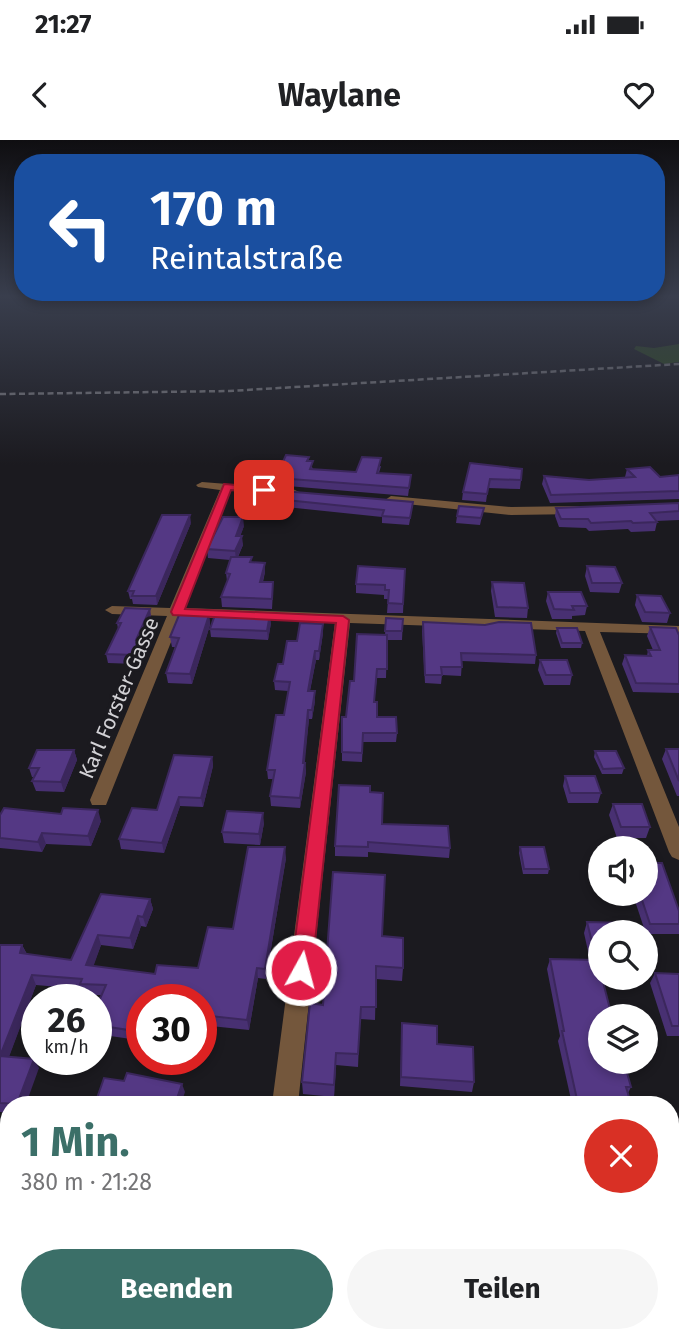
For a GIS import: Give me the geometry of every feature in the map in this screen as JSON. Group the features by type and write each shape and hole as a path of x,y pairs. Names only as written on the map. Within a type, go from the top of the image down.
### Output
{"street":[{"path":"202,485 305,493"},
{"name":"Karl Forster-Gasse","path":"99,800 228,487"},
{"path":"382,500 511,510 593,510"},
{"name":"Karl Forster-Gasse","path":"112,610 177,612"},
{"path":"177,612 679,630"},
{"path":"286,1096 343,620"},
{"path":"591,628 679,852"}],"green space":[{"path":"642,353 679,353 679,362 664,364"}],"building":[{"path":"286,455 309,457 307,461 313,461 310,469 356,472 362,457 381,458 377,473 411,475 409,488 250,476 246,473 252,464 281,466"},
{"path":"470,463 522,469 521,480 490,479 487,494 463,492"},
{"path":"650,467 660,477 679,475 679,491 551,495 544,476 589,480 635,477 627,469"},
{"path":"271,490 413,502 410,518 382,516 384,510 286,500"},
{"path":"679,503 679,511 650,513 657,522 633,523 591,523 588,519 561,519 556,508"},
{"path":"459,506 484,508 481,518 457,516"},
{"path":"162,515 190,515 156,596 132,596 134,591 128,591"},
{"path":"223,517 243,517 236,536 242,536 235,551 207,549"},
{"path":"231,557 252,557 250,562 265,563 260,582 273,582 272,599 221,597 230,574 226,573"},
{"path":"358,566 405,569 403,604 388,603 389,590 385,590 385,585 356,584"},
{"path":"587,566 615,567 622,583 592,583"},
{"path":"492,582 524,583 528,608 497,607"},
{"path":"548,592 581,592 587,606 572,606 574,610 554,609"},
{"path":"637,595 661,596 670,613 645,612"},
{"path":"125,608 150,609 136,640 140,642 134,655 106,654 121,623 117,623"},
{"path":"216,612 270,614 267,631 210,629"},
{"path":"179,615 209,615 190,674 166,673 179,638 170,637"},
{"path":"386,618 403,619 402,631 385,631"},
{"path":"423,622 485,625 499,622 531,623 536,655 461,653 462,667 441,667 442,675 425,675"},
{"path":"300,623 323,624 308,691 315,691 312,710 308,710 300,798 270,796 275,770 267,770 276,715 284,715 290,682 274,681 278,664 283,664 287,641 297,641"},
{"path":"650,627 676,628 679,635 679,684 636,683 625,655 651,656 648,650 660,650"},
{"path":"557,628 577,628 582,643 562,643"},
{"path":"357,634 387,635 387,669 377,669 374,702 377,702 377,717 396,717 397,733 363,733 362,753 342,752 342,717 346,717 350,681 354,681"},
{"path":"540,660 567,660 572,675 546,675"},
{"path":"666,749 679,749 679,781"},
{"path":"37,750 74,750 61,782 32,781 39,768 29,768"},
{"path":"595,751 616,751 624,768 603,769"},
{"path":"174,755 212,757 201,798 179,797 162,843 119,839 132,808 157,810"},
{"path":"565,776 595,776 601,793 570,793"},
{"path":"339,785 370,786 370,792 383,793 382,824 448,826 450,848 368,842 368,847 335,846"},
{"path":"613,804 642,804 650,827 621,827"},
{"path":"4,808 61,814 63,808 98,810 88,836 42,833 38,842 0,838 0,815"},
{"path":"227,811 263,813 259,834 222,832"},
{"path":"248,847 285,847 265,969 257,968 247,1020 217,1017 217,984 126,984 126,1030 112,1027 112,984 80,984 82,979 32,975 28,984 21,984 21,1003 0,1056 0,945 22,945 20,953 71,960 101,894 150,899 143,917 138,916 130,938 98,935 86,965 155,974 157,965 198,968 208,927 233,929"},
{"path":"520,847 544,847 549,869 524,869"},
{"path":"658,863 662,863 679,911 679,924 658,924 658,920 649,920 644,906 658,906"},
{"path":"333,872 385,875 382,936 403,938 403,968 376,966 376,1007 361,1007 358,1054 336,1053 334,1085 302,1082 310,1003 323,1005"},
{"path":"550,959 588,960 588,990 605,990 609,1004 588,1004 588,1074 627,1074 631,1087 626,1087 629,1096 576,1096"},
{"path":"658,973 679,974 679,1026 672,1026 658,982"},
{"path":"402,1023 437,1026 437,1044 473,1047 474,1082 401,1077"},
{"path":"0,1056 21,1058 21,1075 28,1075 20,1096 0,1096"},
{"path":"126,1075 137,1075 182,1084 178,1096 98,1096 104,1078 124,1081"}],"railway":[{"path":"0,394 229,391 679,364"}],"route":[{"path":"264,490 228,487 177,612 343,620 301,970"}]}
